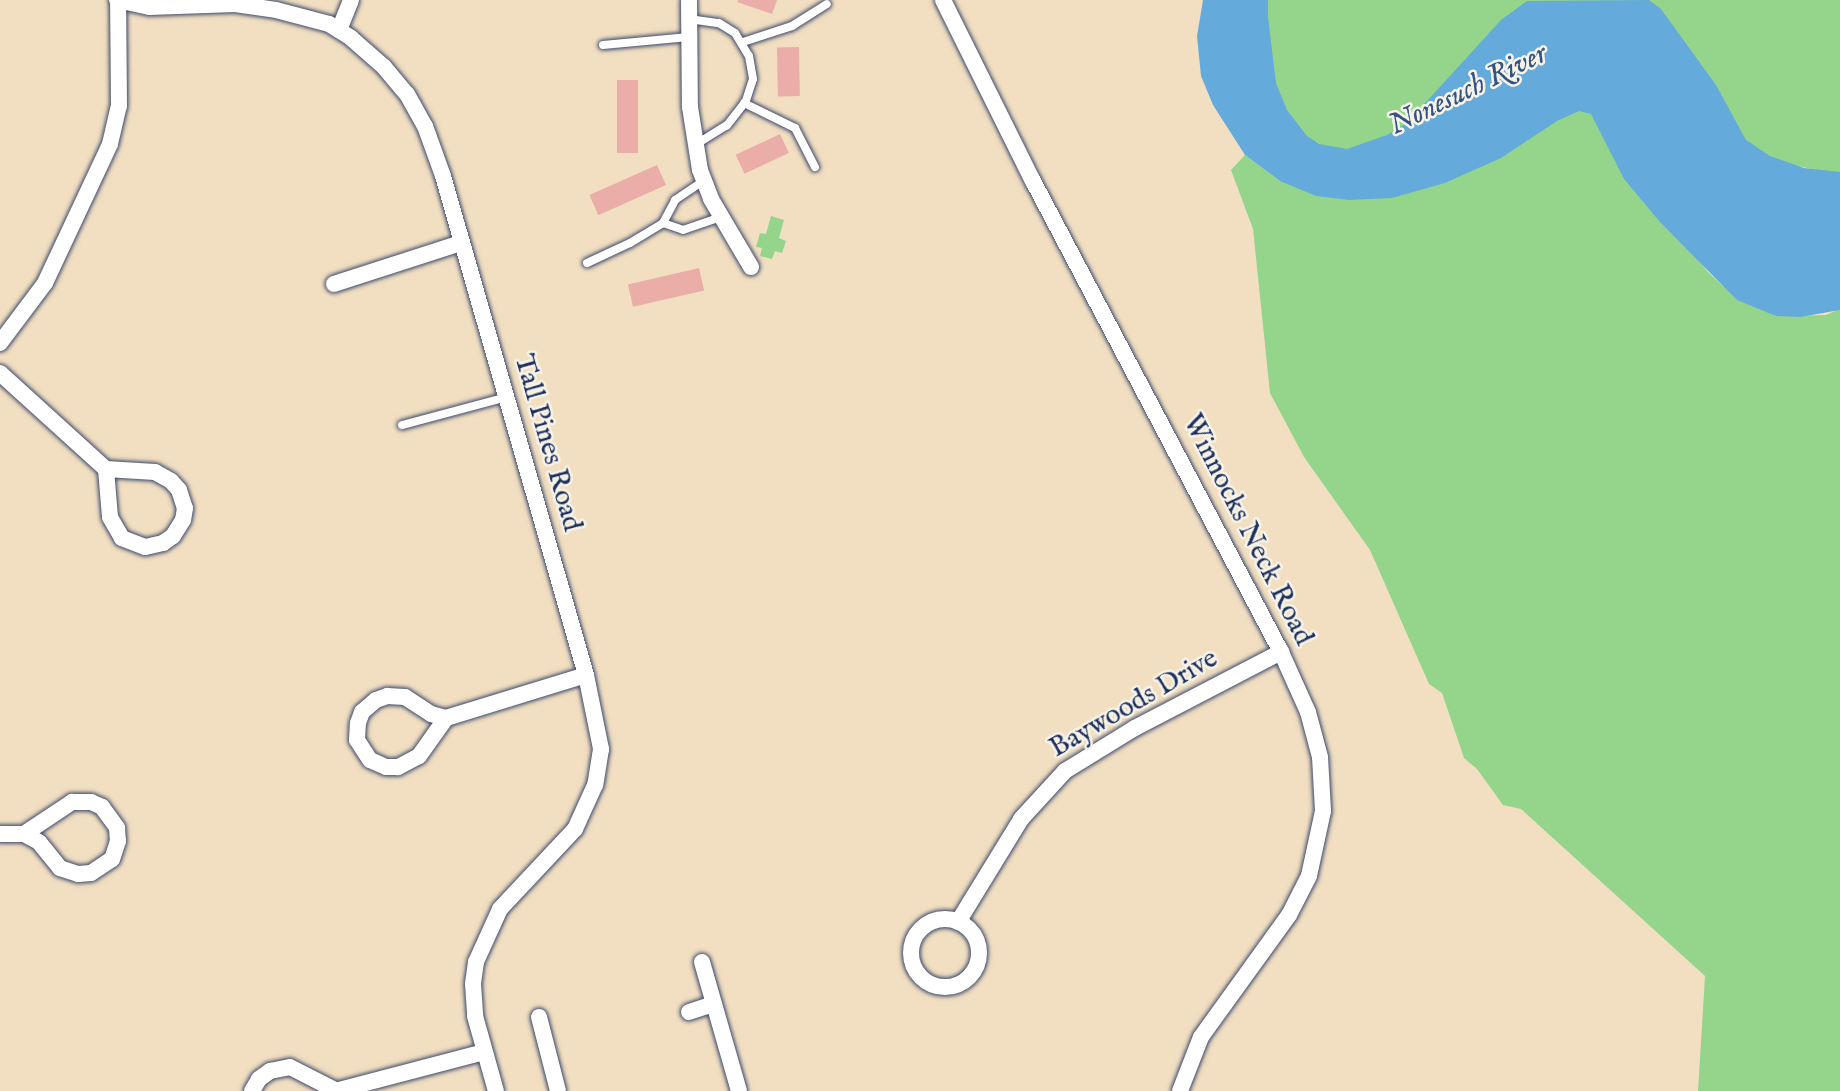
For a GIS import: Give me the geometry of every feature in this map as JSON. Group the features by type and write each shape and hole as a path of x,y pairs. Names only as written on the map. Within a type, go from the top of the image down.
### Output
{"street":[{"path":"0,343 45,283 110,144 119,106 118,0"},
{"name":"Tall Pines Road","path":"118,0 149,7 225,4 261,7 319,20 339,30 384,67 417,110 443,176 600,732 600,763 595,785 575,829 558,851 506,900 482,944 475,969 473,996 484,1052 496,1091"},
{"path":"339,30 351,0"},
{"path":"689,0 690,90 695,145 703,181 751,267"},
{"name":"Winnocks Neck Road","path":"943,0 1033,181 1281,652 1308,712 1320,757 1324,800 1317,850 1306,883 1289,915 1215,1015 1192,1056 1180,1091"},
{"path":"334,284 461,243"},
{"path":"0,373 106,469 155,472 172,481 180,490 185,508 181,526 173,536 158,545 145,547 122,538 110,517 106,469"},
{"name":"Baywoods Drive","path":"958,922 1021,819 1065,771 1135,728 1281,652"},
{"path":"446,718 419,756 404,766 386,767 375,763 366,756 357,740 362,712 381,697 405,697 431,714 446,718 586,675"},
{"path":"0,834 24,834 38,842 60,868 78,874 103,868 112,859 118,841 117,828 107,811 84,801 65,804 24,834"},
{"path":"946,920 958,922 975,937 979,953 977,965 967,979 958,985 946,987 930,984 921,977 912,962 914,940 930,923 946,920"},
{"path":"702,962 739,1091"},
{"path":"690,1012 714,1004"},
{"path":"539,1017 558,1091"},
{"path":"252,1091 264,1074 283,1068 303,1072 323,1085 338,1090 484,1052"},
{"path":"531,1058 548,1054"}],"lane":[{"path":"743,42 792,26 827,4"},
{"path":"689,19 726,26 743,42 751,63 753,79 752,90 723,129 695,145"},
{"path":"603,45 689,37"},
{"path":"744,103 795,128 815,167"},
{"path":"587,263 663,223 675,200 703,181"},
{"path":"663,223 683,230 721,217"},
{"path":"402,425 506,397"}],"green space":[{"path":"1264,0 1840,0 1840,175 1775,161 1749,152 1713,96 1413,123 1353,154 1300,141 1273,85"},
{"path":"1584,102 1707,271 1723,286 1776,316 1826,315 1840,309 1840,1091 1698,1091 1705,976 1521,809 1503,805 1477,769 1464,758 1442,693 1429,684 1370,550 1304,457 1270,393 1253,229 1231,170 1245,155 1280,181"},
{"path":"771,216 784,220 779,238 786,241 782,253 775,251 772,259 760,256 762,248 756,247 760,233 766,234"}],"water":[{"name":"Nonesuch River","path":"1203,0 1268,0 1276,83 1287,110 1307,136 1319,144 1347,149 1387,135 1407,123 1501,20 1527,1 1649,0 1661,9 1716,85 1746,140 1770,156 1804,168 1840,172 1840,310 1800,317 1776,316 1737,300 1660,222 1624,179 1591,114 1579,111 1557,121 1501,158 1445,183 1392,198 1349,200 1316,196 1280,181 1245,155 1213,105 1201,76 1197,36"}],"building":[{"path":"777,0 772,14 737,2"},
{"path":"777,47 799,47 800,96 778,96"},
{"path":"617,80 638,80 638,153 617,153"},
{"path":"780,134 789,153 744,174 736,155"},
{"path":"657,165 666,185 598,215 589,195"},
{"path":"699,268 704,290 633,307 628,284"}]}
